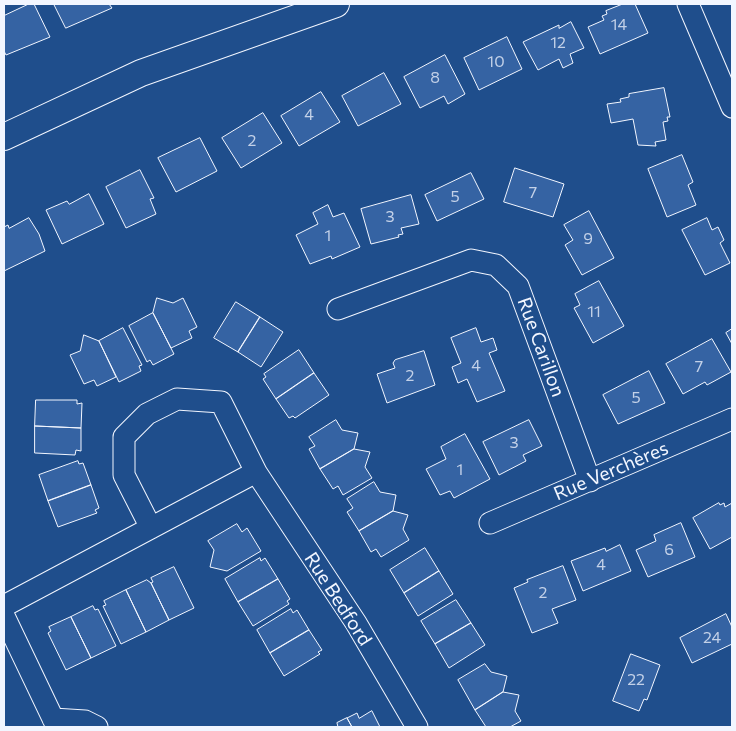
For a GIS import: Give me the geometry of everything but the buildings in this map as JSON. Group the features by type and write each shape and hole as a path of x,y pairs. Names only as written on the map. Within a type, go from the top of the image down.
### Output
{"street":[{"path":"4,137 157,67 336,4"},
{"path":"688,4 732,107"},
{"name":"Rue Carillon","path":"338,308 471,260 496,265 518,286 590,481"},
{"name":"Rue Bedford","path":"151,528 124,475 124,437 147,414 177,399 221,402 256,472 356,623 417,727"},
{"name":"Rue Verchères","path":"490,523 732,419"},
{"path":"4,606 256,472"},
{"path":"4,616 55,723 85,721 97,727"}]}
